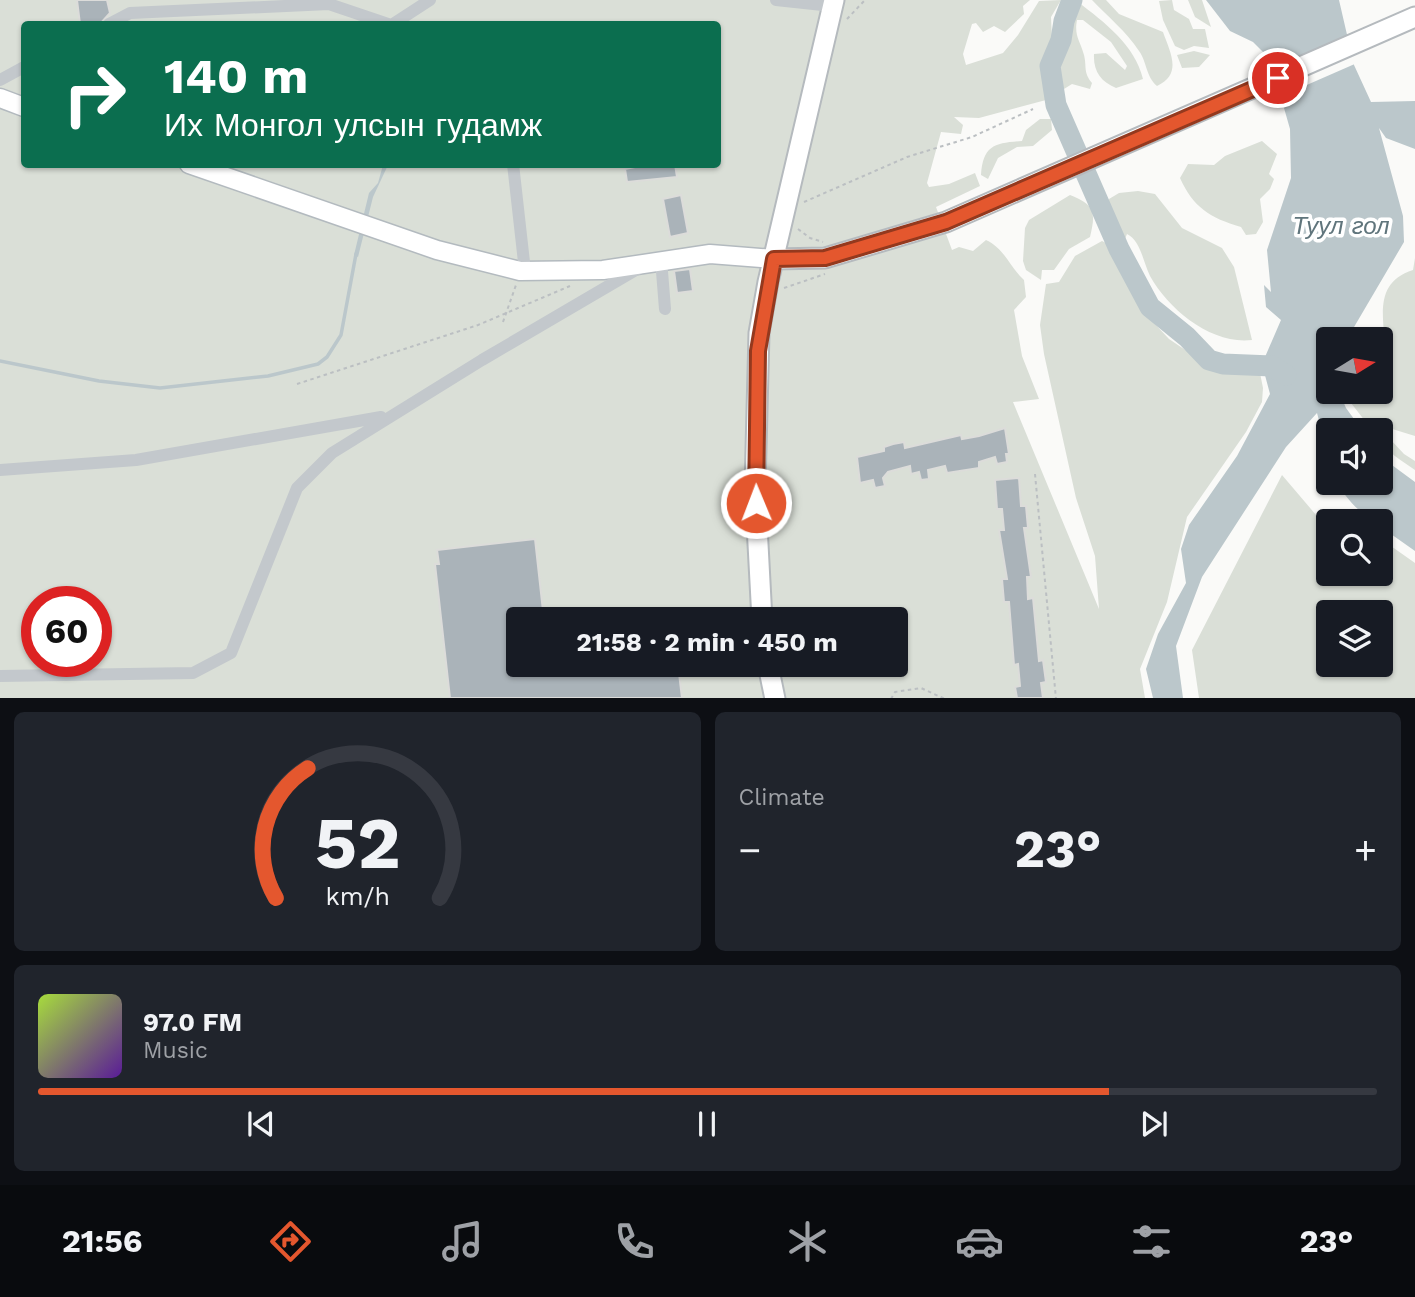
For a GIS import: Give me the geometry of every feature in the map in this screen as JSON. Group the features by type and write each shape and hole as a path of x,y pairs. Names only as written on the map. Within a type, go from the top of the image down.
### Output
{"main road":[{"path":"761,607 755,487 757,368 763,309 774,259 789,215 832,9"},
{"path":"774,259 825,258 972,211 1415,17"},
{"path":"771,677 775,698"}],"street":[{"path":"396,21 430,0"},
{"path":"776,0 832,9"},
{"path":"115,21 130,13 141,12 330,4 373,21"},
{"path":"0,80 21,69"},
{"path":"0,98 21,106"},
{"path":"200,168 463,258 523,271 603,270 710,254 774,259"},
{"path":"513,168 523,271"},
{"path":"656,260 665,309"},
{"path":"0,676 193,673 231,653 297,488 332,453 388,416 656,260"},
{"path":"0,470 136,460 388,416"}],"path":[{"path":"832,9 847,19 865,0"},
{"path":"829,242 810,238 789,215 797,205 907,157 972,137 1033,109"},
{"path":"503,322 523,271"},
{"path":"297,384 506,315 580,282"},
{"path":"1035,474 1056,698"},
{"path":"891,698 895,692 921,688 945,698"}],"shaded area":[{"path":"0,0 1030,0 1023,6 1024,14 1005,32 994,26 983,32 976,23 972,24 963,54 966,65 1003,53 1039,1 1061,0 1051,17 1052,39 1043,74 1046,100 979,118 954,117 963,125 961,134 941,132 927,183 929,187 949,184 975,173 980,186 936,207 952,250 959,247 973,251 986,240 998,248 1024,280 1026,297 1014,310 1022,356 1039,399 1013,402 1099,609 1095,556 1076,498 1044,354 1040,325 1046,284 1059,282 1075,256 1102,241 1108,244 1140,308 1169,339 1215,370 1260,373 1263,388 1262,402 1246,432 1187,517 1167,602 1140,669 1145,698 0,698"},
{"path":"1092,0 1106,0 1119,14 1163,32 1172,62 1170,75 1165,81 1157,86 1153,82 1142,55 1134,44"},
{"path":"1172,0 1174,10 1189,19 1193,29 1205,29 1209,48 1194,46 1184,50 1175,46 1163,20 1159,1"},
{"path":"1188,0 1202,0 1211,27 1195,17"},
{"path":"1078,2 1108,26 1126,45 1143,79 1116,88 1106,83 1097,71 1094,54 1106,53 1125,70 1127,66 1111,42 1083,20 1077,20 1077,34 1086,72 1092,83 1090,89 1072,84 1064,89 1059,87 1057,72"},
{"path":"1194,51 1210,55 1199,67 1182,68 1177,55"},
{"path":"1040,119 1051,119 1052,130 1033,146 1017,147 998,158 988,179 981,175 984,157 992,148 1004,143 1022,141 1026,130"},
{"path":"1262,141 1277,154 1269,174 1274,179 1270,189 1260,199 1263,222 1256,234 1246,235 1241,227 1220,220 1197,204 1180,178 1188,164 1214,165 1225,156"},
{"path":"1138,191 1155,194 1182,228 1222,248 1234,267 1252,340 1222,337 1193,323 1158,289 1132,237 1127,234 1123,244 1115,235 1108,211 1109,199 1119,193"},
{"path":"1070,195 1085,202 1092,210 1090,237 1069,249 1054,270 1042,270 1041,280 1026,270 1023,261 1025,228 1029,220"},
{"path":"1415,258 1415,436 1393,429 1393,418 1363,418 1352,404 1393,404 1393,327 1384,327 1384,302 1389,286 1403,274 1413,270"},
{"path":"1393,442 1415,461 1415,470 1393,454"},
{"path":"1282,475 1316,515 1316,586 1393,586 1393,547 1415,563 1415,698 1199,698 1192,650"}],"water":[{"name":"Туул гол","path":"1206,0 1339,0 1354,65 1371,102 1415,101 1415,149 1386,138 1379,128 1403,216 1404,242 1354,327 1316,327 1316,404 1344,404 1353,418 1318,418 1317,413 1286,447 1202,577 1176,646 1183,698 1153,698 1146,669 1158,634 1186,583 1181,549 1189,525 1237,456 1270,394 1262,364 1281,320 1266,307 1264,285 1271,292 1267,250 1291,178 1290,129 1270,59 1253,42 1230,31"},
{"path":"382,168 387,168 373,197 358,257 354,255 369,193 378,183"},
{"path":"1393,466 1415,482 1415,551 1393,535 1393,509 1359,509 1346,495 1393,495"}],"pier":[{"path":"1351,35 1357,63 1277,98 1270,72"}],"building":[{"path":"77,0 107,0 110,13 103,21 80,21"},
{"path":"676,168 677,177 627,182 625,169"},
{"path":"681,195 688,233 670,237 663,199"},
{"path":"690,269 693,291 677,293 674,271"},
{"path":"1005,428 1009,454 1006,454 1007,462 997,464 995,457 979,462 979,468 947,473 945,466 928,470 929,479 921,480 919,472 911,474 910,466 888,472 883,478 885,486 875,488 873,480 860,483 857,457 884,451 884,447 893,444 904,442 905,448 961,435 962,439 979,436"},
{"path":"1019,478 1021,506 1026,506 1028,528 1024,528 1031,577 1027,577 1028,599 1033,598 1039,661 1043,660 1046,682 1041,683 1043,698 1017,698 1015,687 1020,686 1018,664 1014,665 1009,602 1004,602 1002,579 1007,579 999,530 1004,530 1002,509 997,509 995,480"},
{"path":"535,539 543,607 506,607 506,677 679,677 682,698 450,698 435,564 439,564 437,550"}],"waterway":[{"name":"Туул гол","path":"1072,0 1064,21 1061,40 1050,66 1056,105 1119,249 1150,307 1187,337 1209,360 1223,364 1272,366 1286,375"},
{"path":"0,361 99,381 160,388 268,376 318,364 327,357 341,335 356,254"}],"route":[{"path":"756,503 758,351 774,259 825,258 946,222 1278,78"}]}
